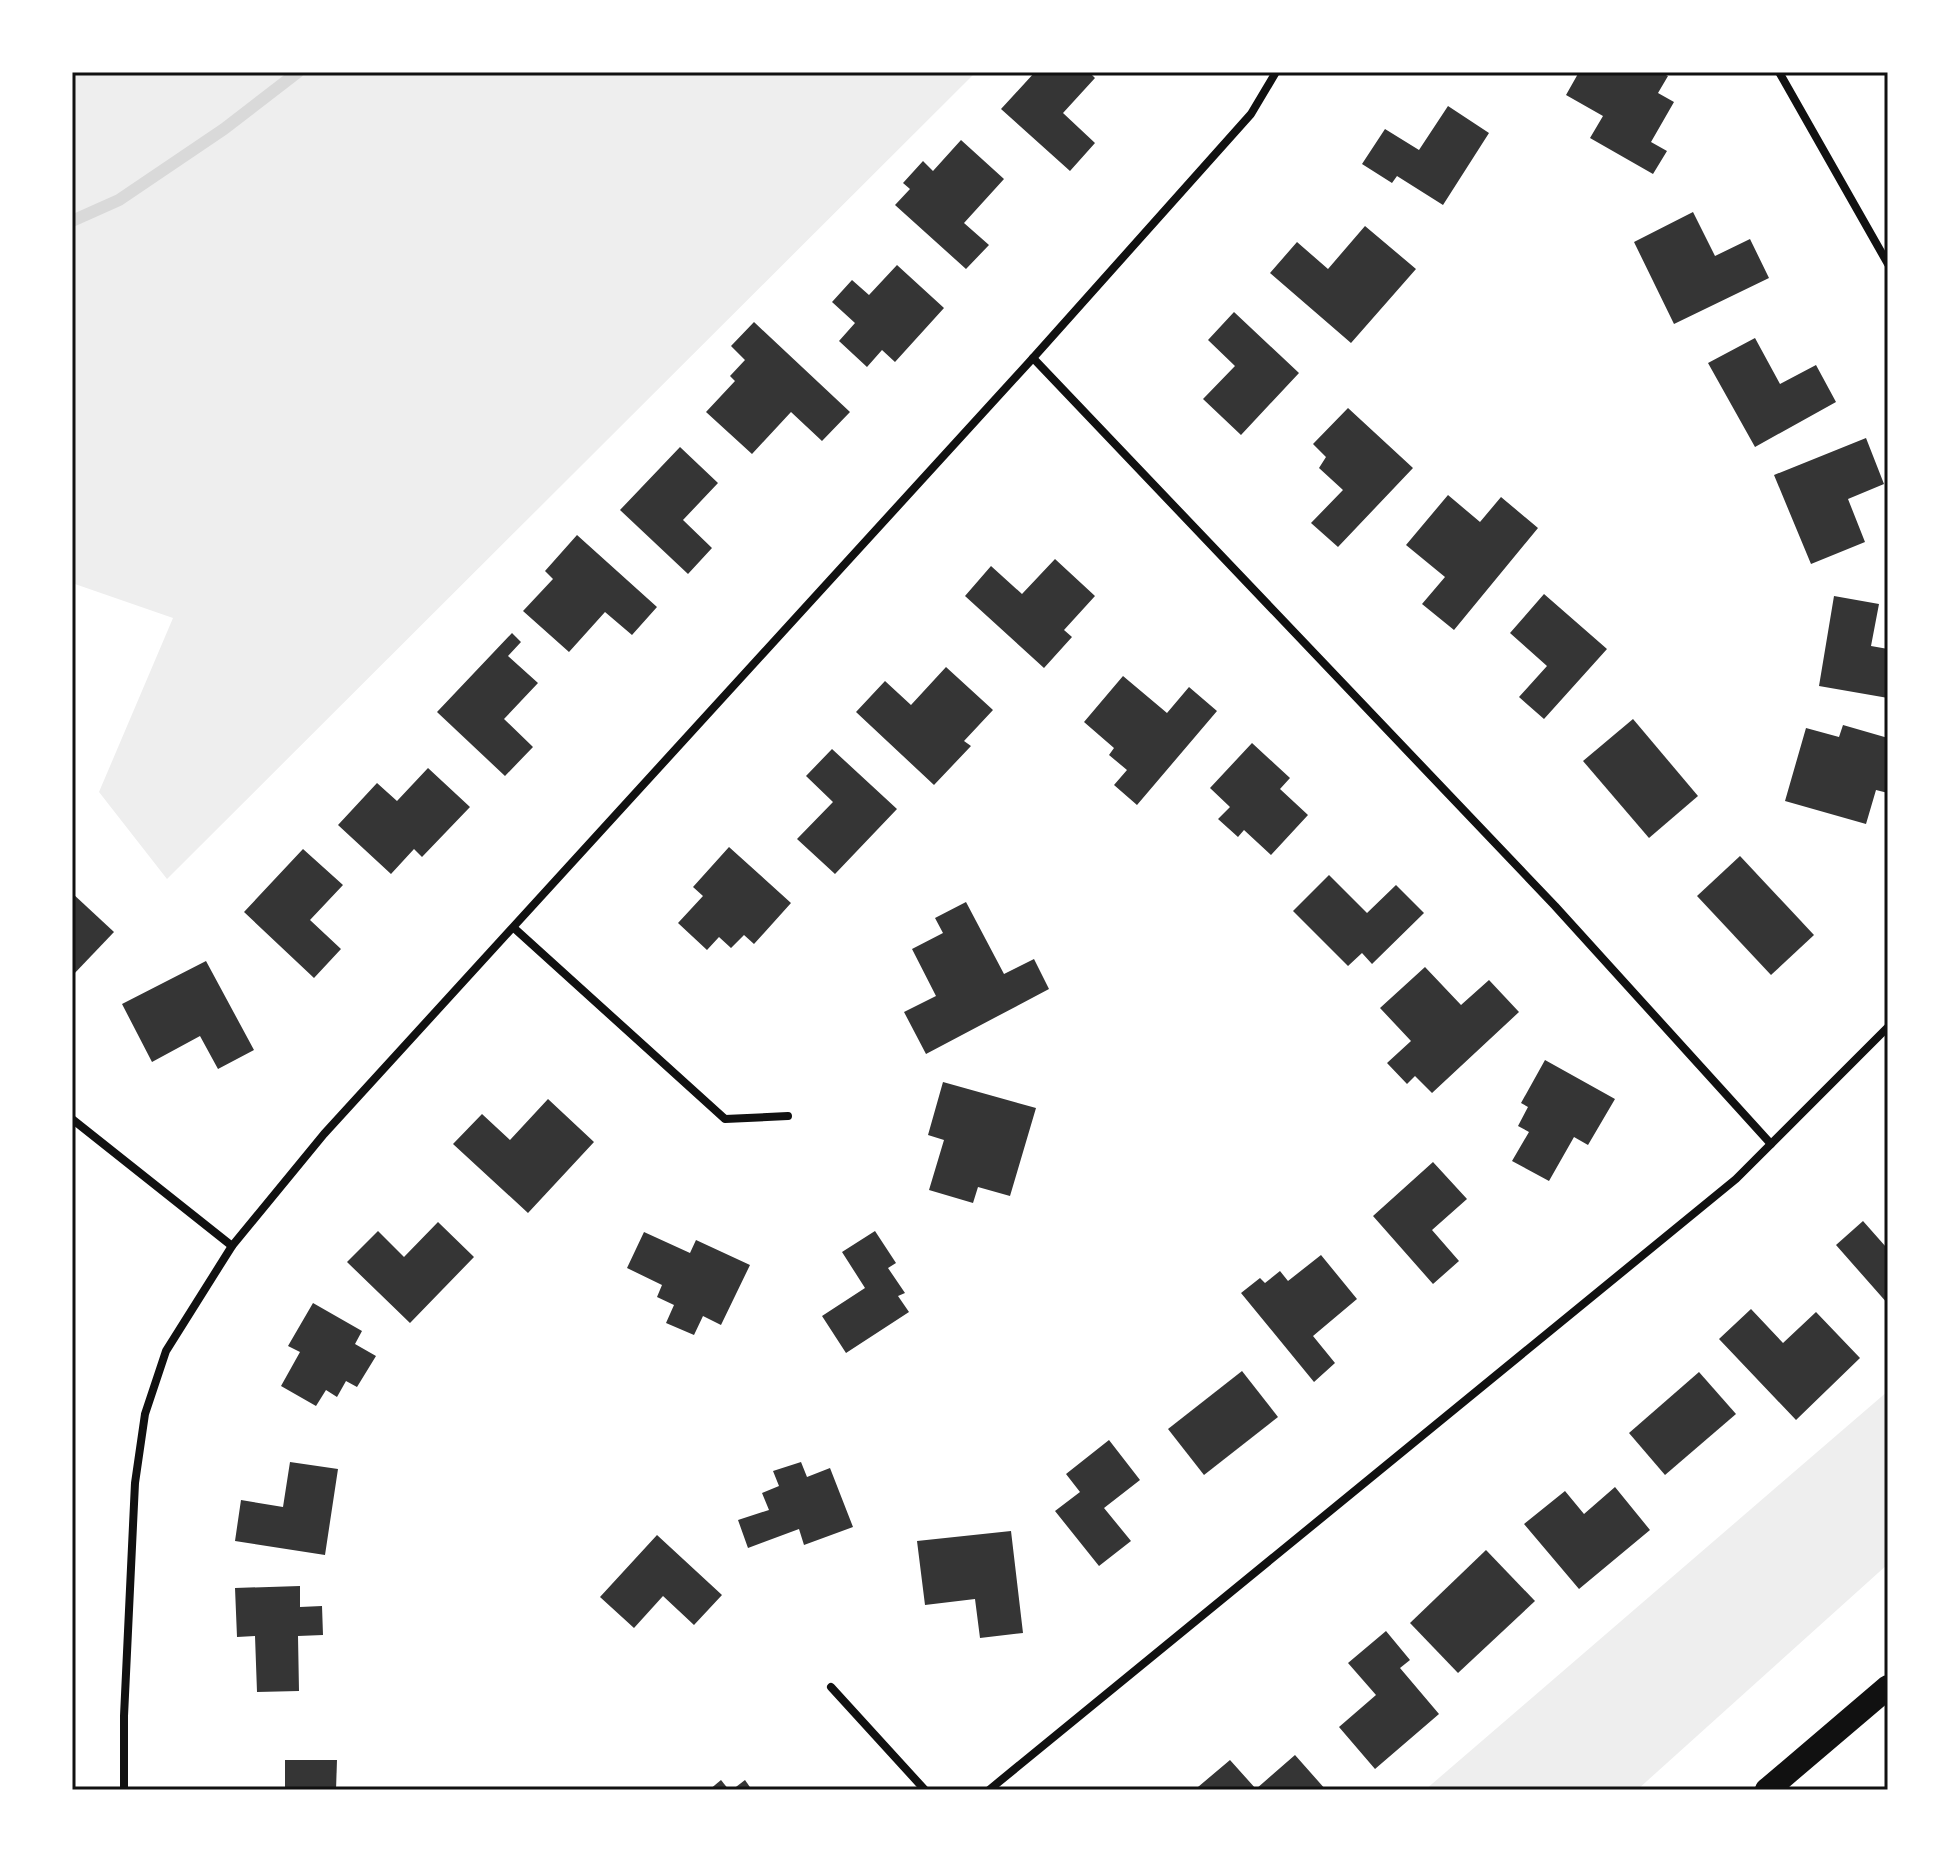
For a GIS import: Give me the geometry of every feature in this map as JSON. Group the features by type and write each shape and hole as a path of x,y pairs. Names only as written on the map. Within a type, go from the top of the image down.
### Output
{"highway":[{"path":"1767,1790 1888,1687"}],"street":[{"path":"124,1790 124,1716 135,1483 145,1414 166,1351 232,1246 324,1134 1033,358 1251,114 1276,72"},
{"path":"1779,72 1888,264"},
{"path":"1033,358 1555,906 1771,1144"},
{"path":"514,928 725,1119 788,1116"},
{"path":"989,1790 1736,1179 1888,1027"},
{"path":"72,1119 232,1246"},
{"path":"831,1687 925,1790"}],"shaded area":[{"path":"72,72 976,72 167,879 99,792 173,618 72,583"},
{"path":"1888,1391 1888,1564 1637,1790 1425,1790"}],"building":[{"path":"1035,72 1089,72 1095,78 1063,113 1095,143 1070,171 1001,109"},
{"path":"1579,72 1660,72 1668,76 1658,93 1674,102 1651,142 1667,151 1653,174 1590,138 1603,116 1566,95"},
{"path":"1448,106 1489,133 1443,205 1397,176 1392,183 1362,164 1385,129 1419,150"},
{"path":"961,140 1004,179 964,223 989,245 966,269 895,205 910,189 903,183 923,161 933,171"},
{"path":"1693,212 1715,256 1750,239 1769,278 1674,324 1634,242"},
{"path":"1365,226 1416,269 1351,343 1270,273 1297,242 1328,269"},
{"path":"897,265 944,308 895,362 882,350 867,367 839,341 855,323 832,302 852,280 869,295"},
{"path":"1234,312 1299,373 1241,435 1203,399 1235,366 1208,340"},
{"path":"754,322 850,412 822,441 791,412 752,454 706,412 735,381 730,376 745,360 731,346"},
{"path":"1755,338 1780,384 1816,365 1836,402 1755,447 1708,363"},
{"path":"1348,408 1413,468 1338,547 1311,523 1343,490 1319,468 1326,457 1313,444"},
{"path":"1866,438 1884,484 1848,499 1865,542 1811,564 1774,475"},
{"path":"680,447 718,483 683,520 712,548 688,574 620,510"},
{"path":"1448,495 1480,522 1501,497 1538,528 1454,630 1422,604 1445,577 1406,545"},
{"path":"577,535 657,607 632,635 605,612 569,652 523,611 553,579 545,571"},
{"path":"1055,559 1095,596 1064,630 1072,637 1044,668 965,596 991,566 1022,594"},
{"path":"1544,594 1607,649 1544,719 1519,697 1547,666 1510,633"},
{"path":"1834,596 1879,604 1871,646 1888,649 1888,698 1819,686"},
{"path":"512,633 521,642 508,656 538,683 504,719 533,747 505,776 437,712"},
{"path":"946,667 993,710 964,741 971,746 934,785 856,712 885,681 911,705"},
{"path":"1123,676 1167,713 1189,687 1217,711 1137,805 1114,785 1127,770 1109,755 1114,748 1084,722"},
{"path":"1633,719 1698,796 1649,838 1583,761"},
{"path":"1843,725 1888,738 1888,793 1876,790 1866,824 1785,801 1806,728 1839,737"},
{"path":"1252,743 1290,778 1280,789 1308,815 1271,855 1244,830 1238,837 1218,819 1230,807 1210,788"},
{"path":"832,749 897,809 835,874 797,839 833,802 806,776"},
{"path":"428,768 470,807 422,857 414,849 391,874 338,825 377,783 397,801"},
{"path":"729,847 791,903 754,944 744,935 731,948 719,937 707,950 678,923 703,896 693,887"},
{"path":"303,849 343,885 310,920 341,949 314,978 244,912"},
{"path":"1740,856 1814,935 1771,975 1697,896"},
{"path":"1329,875 1367,913 1396,885 1424,913 1372,964 1362,953 1348,966 1293,911"},
{"path":"72,893 114,932 72,976"},
{"path":"966,902 1004,974 1034,959 1049,989 926,1054 904,1012 936,996 912,949 943,933 935,918"},
{"path":"206,961 254,1050 218,1069 200,1036 152,1062 122,1004"},
{"path":"1425,967 1461,1005 1489,980 1519,1012 1432,1093 1415,1076 1407,1084 1387,1063 1411,1041 1380,1008"},
{"path":"1545,1060 1615,1099 1588,1145 1574,1137 1549,1181 1512,1161 1529,1132 1518,1126 1528,1107 1521,1103"},
{"path":"943,1082 1036,1108 1010,1196 978,1187 973,1203 929,1190 944,1140 928,1135"},
{"path":"548,1099 594,1142 528,1213 453,1144 482,1114 510,1140"},
{"path":"1433,1162 1467,1199 1432,1230 1459,1261 1433,1284 1373,1216"},
{"path":"1863,1221 1886,1247 1888,1245 1888,1304 1836,1245"},
{"path":"438,1222 474,1257 410,1323 347,1262 378,1231 404,1257"},
{"path":"875,1231 896,1263 888,1268 905,1293 898,1296 909,1312 846,1353 822,1316 865,1288 842,1252"},
{"path":"644,1232 690,1253 696,1240 750,1265 721,1325 703,1316 694,1335 666,1323 674,1305 657,1297 662,1285 627,1268"},
{"path":"1321,1255 1357,1299 1313,1336 1335,1363 1314,1382 1241,1293 1260,1278 1265,1283 1280,1271 1288,1281"},
{"path":"313,1303 362,1331 355,1344 376,1356 357,1387 346,1381 337,1397 326,1390 316,1406 281,1386 300,1352 288,1346"},
{"path":"1751,1309 1783,1343 1816,1312 1860,1358 1796,1420 1719,1339"},
{"path":"1242,1371 1278,1417 1204,1475 1168,1429"},
{"path":"1699,1372 1736,1414 1665,1475 1629,1433"},
{"path":"1109,1440 1140,1480 1104,1508 1131,1541 1099,1566 1055,1511 1080,1492 1066,1474"},
{"path":"290,1462 338,1469 325,1555 235,1541 241,1500 283,1507"},
{"path":"801,1462 807,1477 830,1468 853,1527 804,1545 799,1529 748,1548 738,1520 769,1510 762,1493 779,1486 773,1471"},
{"path":"1615,1487 1650,1530 1579,1589 1524,1524 1565,1491 1584,1514"},
{"path":"1011,1531 1023,1633 980,1638 975,1599 925,1605 917,1541"},
{"path":"657,1535 722,1595 694,1625 663,1596 634,1628 600,1597"},
{"path":"1486,1550 1535,1601 1458,1673 1410,1623"},
{"path":"300,1586 300,1607 322,1606 323,1635 298,1636 299,1691 257,1692 255,1636 237,1637 235,1588"},
{"path":"1386,1631 1410,1660 1400,1668 1439,1714 1375,1769 1339,1727 1376,1695 1348,1663"},
{"path":"1295,1755 1326,1790 1201,1790 1198,1787 1230,1760 1256,1789"},
{"path":"285,1760 337,1760 336,1790 285,1790"},
{"path":"721,1780 729,1790 709,1790"},
{"path":"745,1780 752,1790 732,1790"}],"waterway":[{"path":"72,221 119,200 224,129 298,72"}]}
